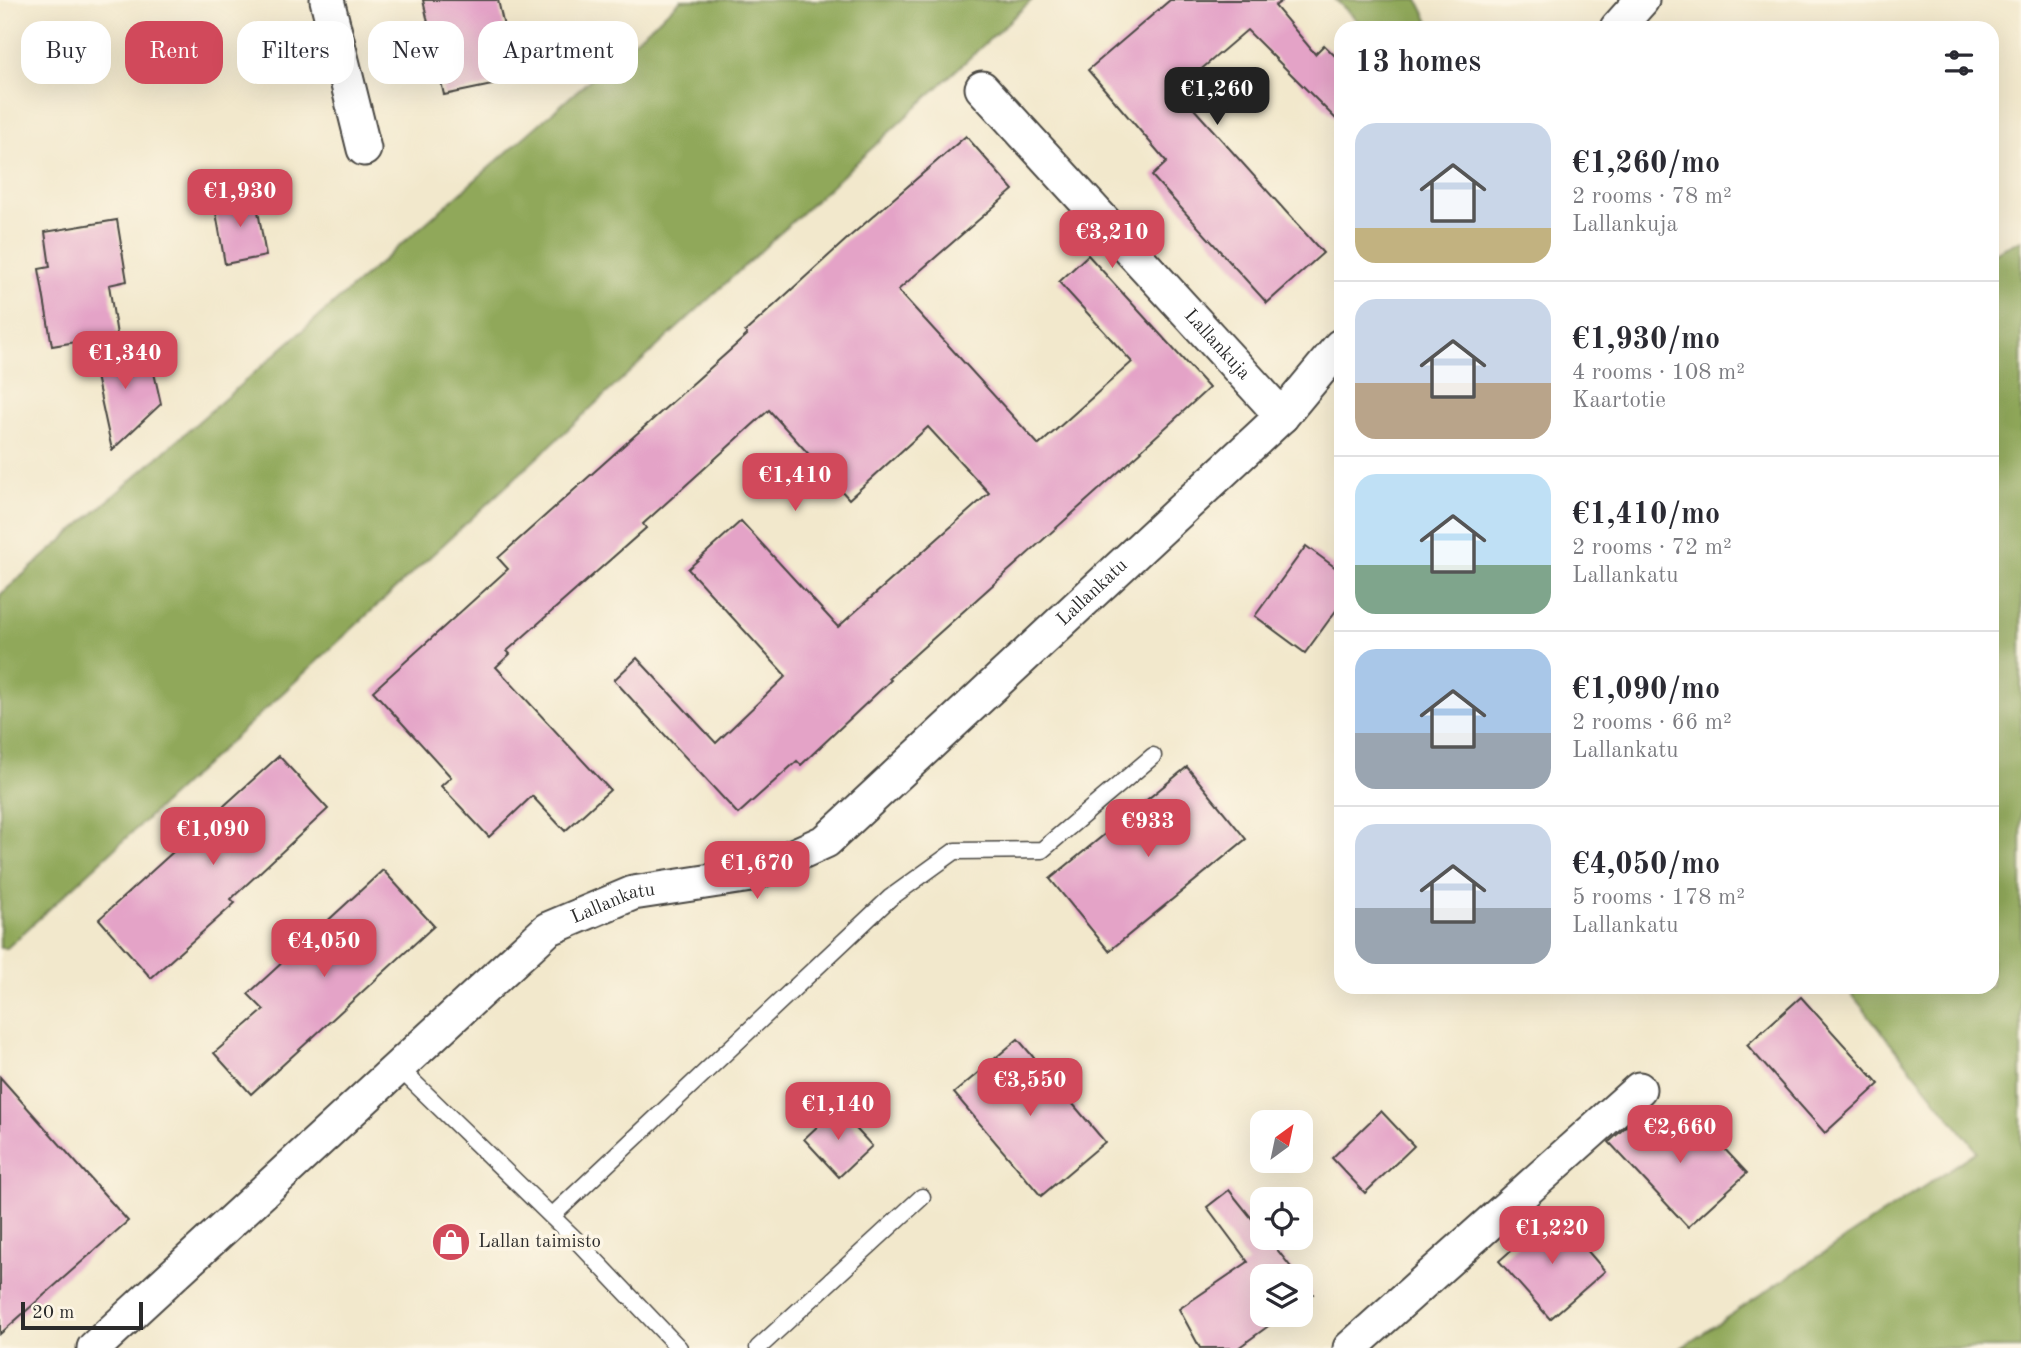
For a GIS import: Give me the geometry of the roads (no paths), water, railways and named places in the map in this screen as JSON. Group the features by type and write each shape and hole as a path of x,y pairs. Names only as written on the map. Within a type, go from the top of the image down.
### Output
{"street":[{"path":"327,0 364,149"},
{"path":"1623,21 1642,0"},
{"name":"Lallankuja","path":"982,88 1282,416"},
{"name":"Lallankatu","path":"94,1348 548,929 633,893 751,875 826,841 1282,416 1334,353"},
{"path":"1350,1348 1639,1089"}],"lane":[{"path":"552,1216 890,898 955,851 1042,850 1153,756"},
{"path":"399,1068 552,1216 679,1348"},
{"path":"758,1348 922,1197"}],"place":[{"name":"Lallan taimisto","path":"451,1242"}]}
